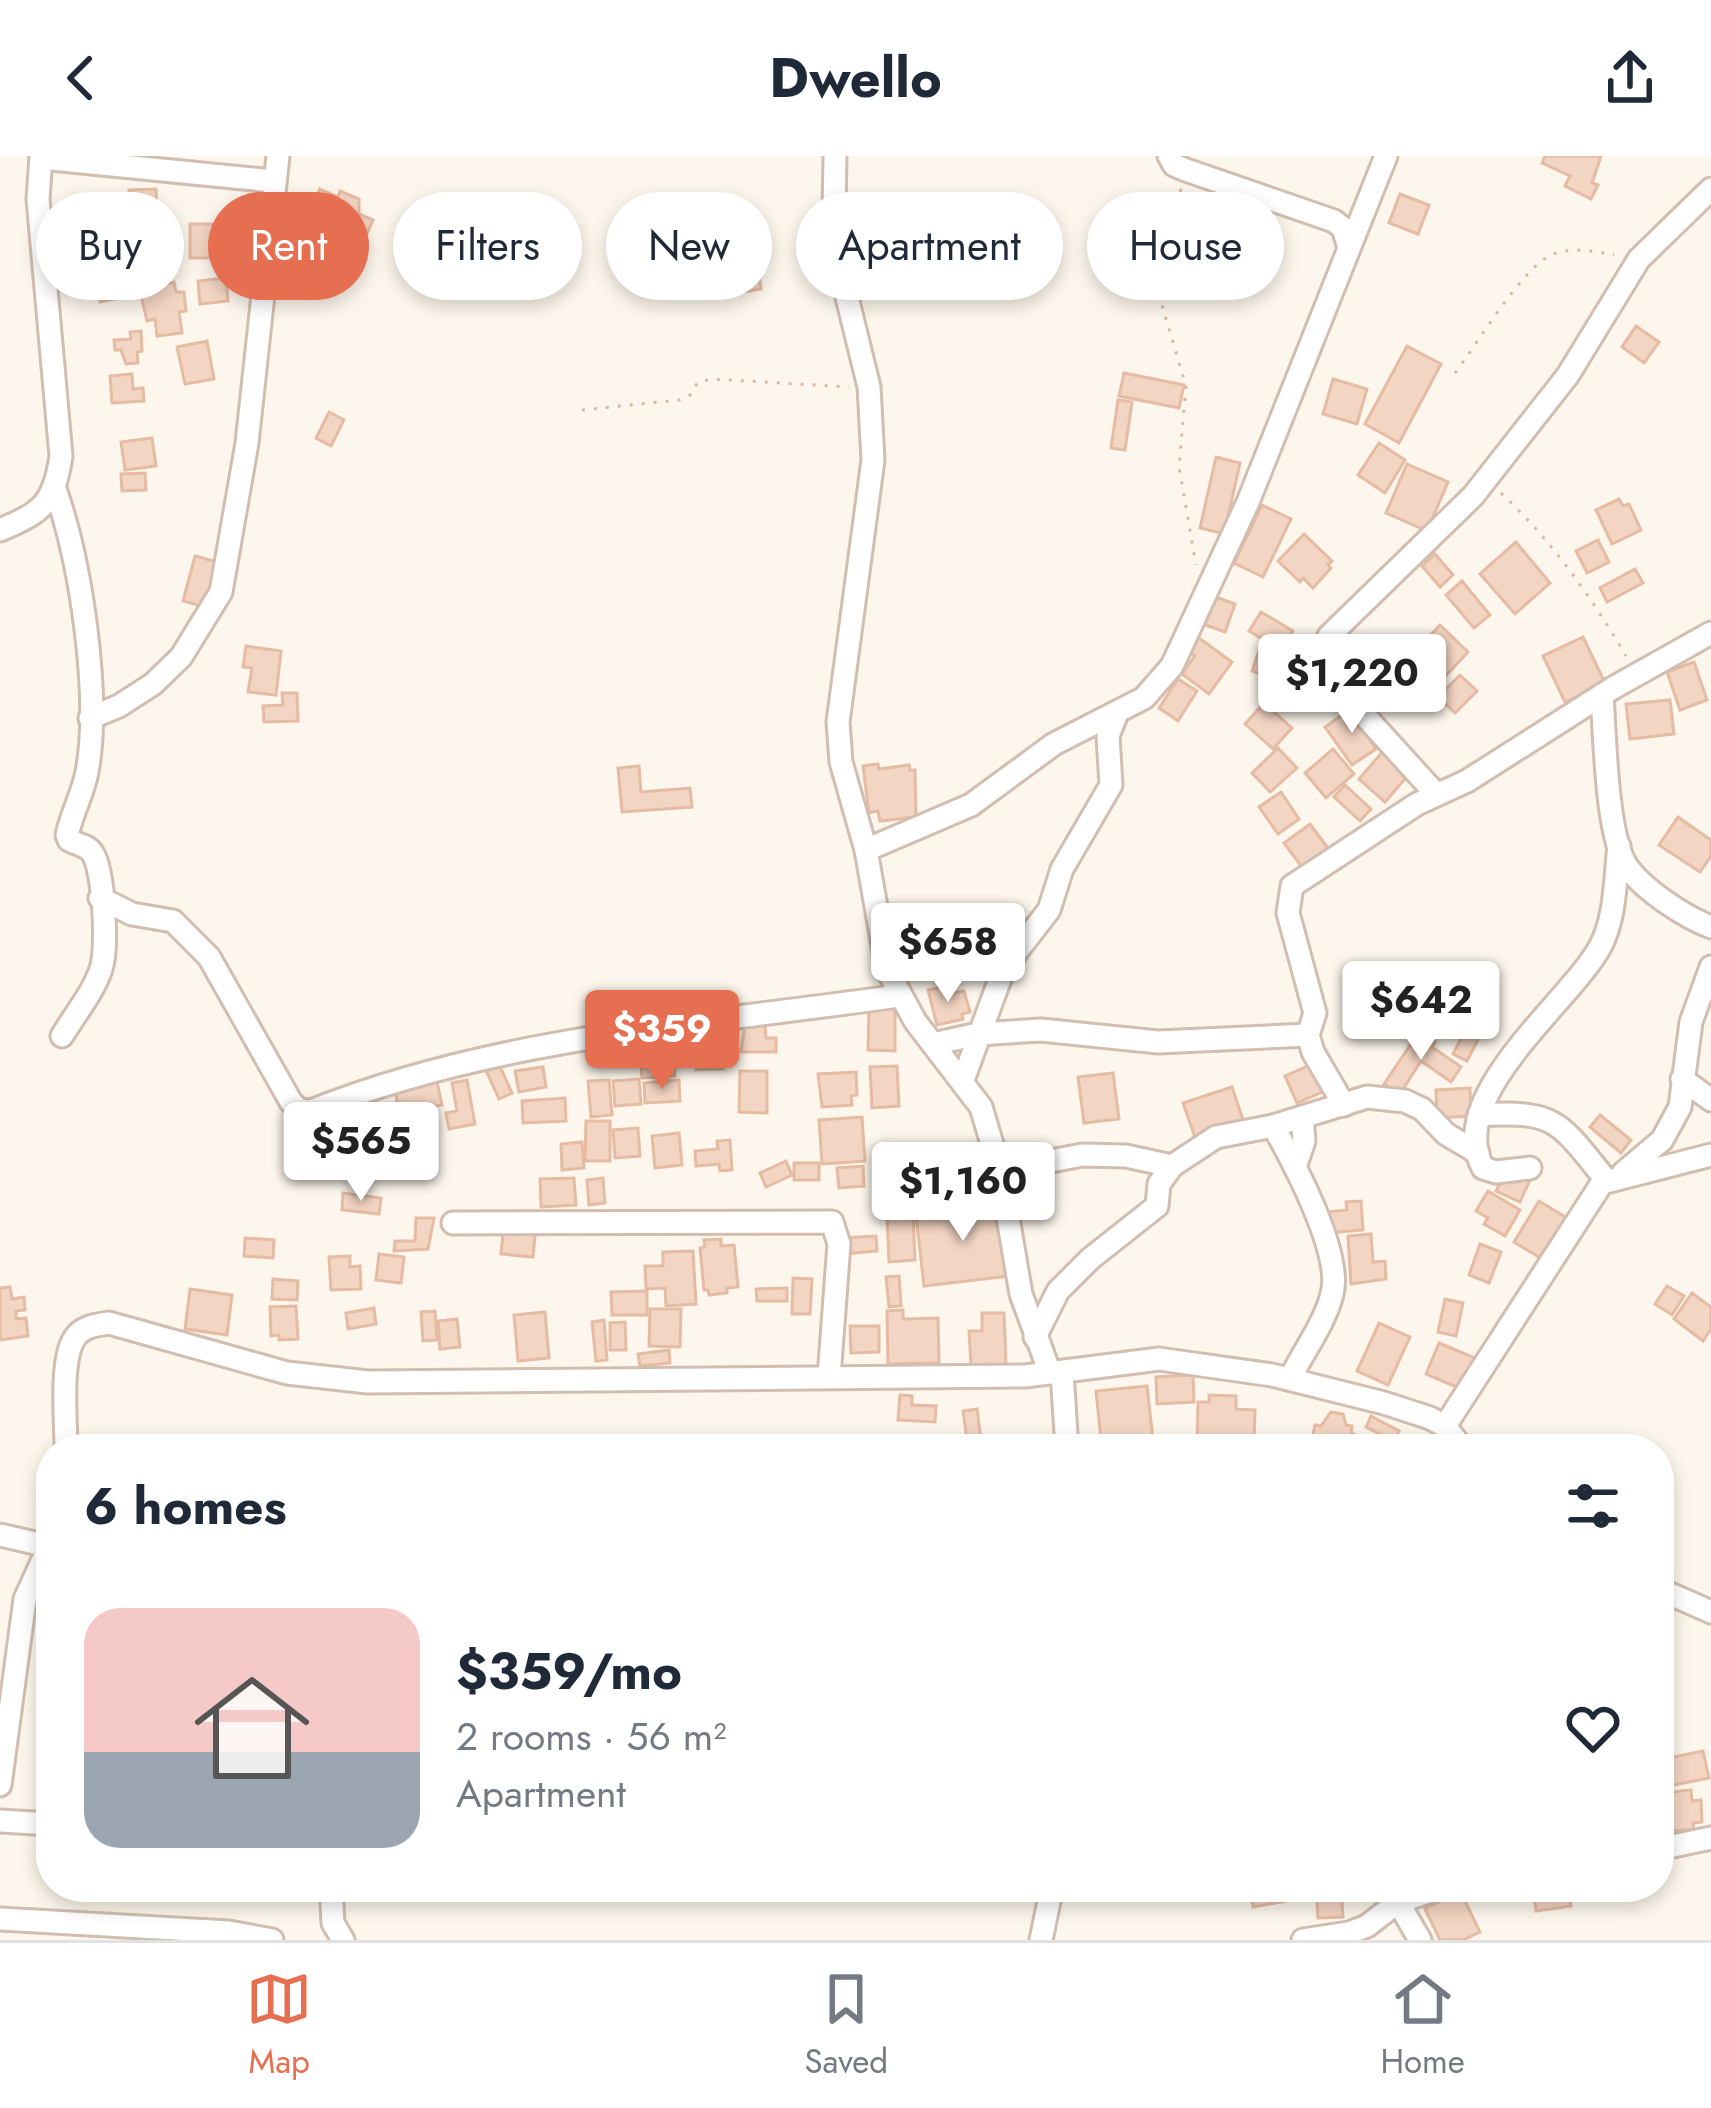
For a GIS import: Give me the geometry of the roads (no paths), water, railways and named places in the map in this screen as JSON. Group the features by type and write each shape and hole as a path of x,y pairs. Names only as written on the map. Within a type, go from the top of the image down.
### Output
{"street":[{"path":"90,718 152,684 181,657 221,592 247,443 278,156"},
{"path":"835,156 837,232 845,289 869,387 873,460 838,722 841,762 866,850 887,969 898,996 981,1107 1000,1171 1021,1294 1035,1337 1056,1373 1065,1434"},
{"path":"866,850 971,805 1054,744 1117,713 1160,684 1248,502 1386,156"},
{"path":"62,1036 104,962 93,854 67,835 87,772 90,718 81,592 56,492 61,456 38,199 41,157 273,181"},
{"path":"1178,163 1334,221 1343,228 1348,248"},
{"path":"1436,794 1355,705 1333,696 1318,674 1317,661 1329,636 1487,479 1568,375 1640,259 1711,189"},
{"path":"0,530 33,516 56,492"},
{"path":"1343,1105 1312,1052 1308,1035 1316,1013 1288,913 1292,886 1347,847 1467,781 1711,633"},
{"path":"1602,695 1611,807 1626,866 1644,885 1710,929"},
{"path":"963,1080 1004,968 1049,910 1062,869 1111,785 1108,736 1117,713"},
{"path":"1530,1168 1496,1172 1483,1168 1478,1153 1479,1115 1520,1047 1599,949 1610,914 1618,846"},
{"path":"100,898 132,914 173,921 209,957 299,1110 311,1111 417,1076 563,1044 898,996"},
{"path":"1460,1434 1590,1197 1661,1140 1672,1125 1680,1107 1691,1022 1711,967"},
{"path":"933,1044 978,1034 1058,1030 1158,1042 1308,1035"},
{"path":"1682,1079 1711,1100"},
{"path":"1035,1337 1058,1291 1157,1206 1159,1184 1172,1166 1216,1137 1273,1126 1366,1097 1405,1101 1422,1109 1446,1134 1478,1153"},
{"path":"1479,1115 1522,1112 1547,1117 1613,1179"},
{"path":"1295,1166 1304,1141 1302,1117"},
{"path":"1273,1126 1313,1205 1334,1277 1333,1294 1290,1379"},
{"path":"1000,1171 1082,1155 1126,1156 1172,1166"},
{"path":"1613,1179 1711,1155"},
{"path":"453,1223 828,1220 836,1226 838,1244 829,1376"},
{"path":"65,1434 68,1355 74,1339 83,1329 109,1323 287,1373 368,1382 1056,1373 1124,1360 1159,1359 1290,1379 1384,1403 1441,1434"},
{"path":"0,1535 36,1541"},
{"path":"0,1785 25,1599 36,1575"},
{"path":"1674,1598 1711,1612"},
{"path":"0,1821 36,1823"},
{"path":"1674,1846 1711,1838"},
{"path":"332,1902 333,1923 343,1940"},
{"path":"1041,1940 1049,1902"},
{"path":"1304,1940 1349,1933 1367,1925 1389,1902"},
{"path":"1400,1902 1420,1940"},
{"path":"0,1919 144,1933 230,1932 272,1940"}]}
